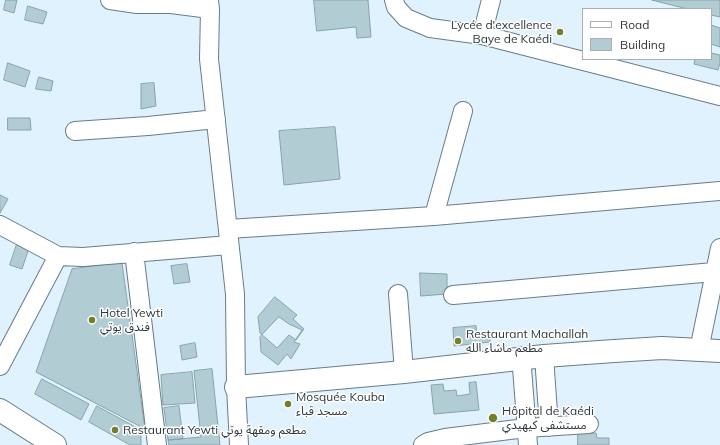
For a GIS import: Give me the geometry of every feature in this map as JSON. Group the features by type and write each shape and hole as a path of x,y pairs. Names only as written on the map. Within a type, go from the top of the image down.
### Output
{"main road":[{"path":"236,387 404,372 544,356 662,348 720,351"},
{"path":"0,410 55,445"}],"street":[{"path":"110,0 137,4 210,4 209,58 235,294 236,387 239,445"},
{"path":"394,0 396,7 406,18 430,28 482,35 720,96"},
{"path":"482,35 491,0"},
{"path":"434,216 463,111"},
{"path":"74,131 148,126 216,119"},
{"path":"0,225 58,256 83,257 134,252 228,237 434,216 720,192"},
{"path":"699,350 720,248"},
{"path":"134,252 157,445"},
{"path":"0,366 58,256"},
{"path":"453,294 714,272"},
{"path":"398,294 404,372"},
{"path":"544,356 549,427"},
{"path":"521,359 527,437"},
{"path":"423,445 428,442 445,438 527,437 549,427 589,424"}],"building":[{"path":"6,0 17,0 14,13 4,10"},
{"path":"314,0 368,0 371,37 357,38 356,27 317,31"},
{"path":"652,0 720,0 720,17 712,15 712,8 684,8"},
{"path":"28,6 47,12 43,24 25,20"},
{"path":"712,25 720,28 720,47 712,44"},
{"path":"712,53 720,55 718,70 694,64 695,60 712,60"},
{"path":"8,63 30,71 25,87 4,80"},
{"path":"39,77 53,81 51,91 36,89"},
{"path":"154,83 156,106 141,109 141,84"},
{"path":"8,118 30,118 31,130 8,130"},
{"path":"335,127 340,179 284,185 279,131"},
{"path":"0,195 8,199 0,213"},
{"path":"17,244 29,248 22,269 10,265"},
{"name":"Hotel Yewti فندق يوتي","path":"122,263 145,429 36,372 72,269"},
{"path":"187,264 190,282 174,284 171,266"},
{"path":"420,273 447,274 447,294 421,296"},
{"path":"275,297 297,315 293,319 304,329 296,340 289,335 277,348 260,333 258,317"},
{"path":"279,317 302,330 294,342 300,344 291,359 287,354 278,365 261,352 260,337"},
{"path":"476,326 477,334 491,334 490,342 454,346 453,328"},
{"path":"195,343 197,357 182,360 180,346"},
{"path":"212,369 220,445 169,445 168,440 201,437 194,371"},
{"path":"192,372 195,403 163,405 161,375"},
{"path":"42,379 89,404 81,420 35,394"},
{"path":"476,382 479,410 434,414 431,385 443,384 444,391 456,390 457,396 470,394 469,383"},
{"path":"97,406 141,430 141,445 130,445 89,422"},
{"path":"179,406 183,439 168,440 164,408"},
{"path":"578,433 596,433 597,438 609,438 609,445 578,445"}],"place":[{"name":"Lycée d'excellence Baye de Kaédi","path":"560,32"},
{"name":"Hotel Yewti فندق يوتي","path":"92,320"},
{"name":"Restaurant Machallah مطعم ماشاء الله","path":"458,341"},
{"name":"Mosquée Kouba مسجد قباء","path":"288,404"},
{"name":"Hôpital de Kaédi مستشفى كيهيدي","path":"493,418"},
{"name":"Restaurant Yewti مطعم ومقهة يوتي","path":"115,430"}]}
